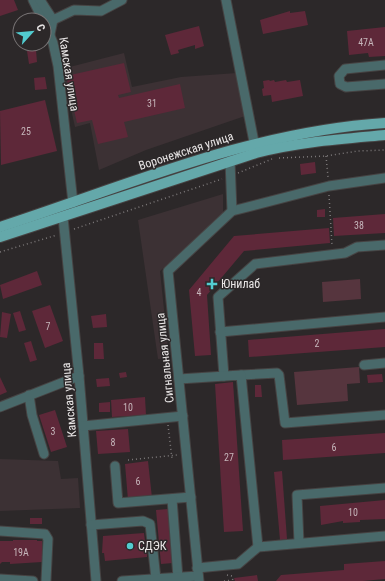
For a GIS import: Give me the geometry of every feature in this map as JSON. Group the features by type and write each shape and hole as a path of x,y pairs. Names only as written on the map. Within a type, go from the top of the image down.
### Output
{"main road":[{"name":"Воронежская улица","path":"0,227 195,159 255,148 323,129 385,123"},
{"name":"Воронежская улица","path":"0,237 230,161 255,148 385,135"}],"street":[{"name":"Камская улица","path":"33,0 41,12"},
{"path":"40,0 44,12"},
{"path":"52,18 74,10 101,11 122,0"},
{"path":"226,0 255,148"},
{"name":"Камская улица","path":"52,42 58,66 73,202"},
{"path":"385,65 345,69 339,76 340,84 346,87 385,84"},
{"path":"230,161 232,176 232,211 329,186 385,178"},
{"name":"Сигнальная улица","path":"198,575 168,271 232,211"},
{"name":"Камская улица","path":"63,217 80,376 96,581"},
{"path":"224,376 218,297 255,264 345,254 357,247 385,245"},
{"path":"220,332 385,317"},
{"path":"364,365 385,363"},
{"path":"179,378 278,374 285,423 385,415"},
{"path":"242,375 258,547"},
{"path":"0,407 80,376"},
{"path":"29,395 32,414 44,454"},
{"path":"83,426 183,416"},
{"path":"115,466 118,503 191,497"},
{"path":"299,543 297,495 385,488"},
{"path":"172,499 178,578"},
{"path":"91,526 143,521 150,524 156,579"},
{"path":"0,531 45,534 48,539 46,581"},
{"path":"122,581 178,578 198,575 238,564 258,547 385,536"},
{"path":"0,579 33,581"}],"path":[{"path":"0,252 64,233 232,176 275,158 326,156 358,151 385,150"},
{"path":"326,156 333,255"},
{"path":"167,417 172,459"},
{"path":"128,460 187,454"},
{"path":"224,581 233,581"}],"shaded area":[{"path":"124,53 132,87 181,77 237,73 245,116 146,150 99,170 90,123 75,127 62,69"},
{"path":"223,194 223,215 160,271 169,358 158,359 138,220"},
{"path":"360,279 361,299 323,302 322,282"},
{"path":"359,367 360,383 347,384 348,401 297,405 294,372"},
{"path":"0,459 58,461 61,479 78,478 80,508 0,511"}],"building":[{"path":"0,0 14,0 18,10 0,16"},
{"path":"290,11 290,13 305,11 308,25 263,34 260,20"},
{"path":"199,26 204,46 195,49 195,45 178,50 179,53 171,55 165,35"},
{"path":"385,27 385,56 369,57 368,53 349,55 347,31"},
{"path":"27,52 36,52 37,62 29,64"},
{"path":"124,63 131,92 118,95 119,98 180,84 185,108 124,122 128,137 98,144 92,120 77,123 66,76"},
{"path":"45,77 47,89 35,90 34,78"},
{"path":"274,80 275,82 286,80 287,82 300,80 303,96 272,102 271,95 263,96 262,89 264,88 263,81"},
{"path":"45,100 57,151 1,165 0,111"},
{"path":"315,162 316,173 301,175 300,164"},
{"path":"325,209 325,217 317,217 317,210"},
{"path":"385,214 385,233 334,236 333,218"},
{"path":"329,228 330,243 244,251 207,295 211,355 195,356 189,290 234,236"},
{"path":"37,271 42,285 3,299 0,285"},
{"path":"50,305 63,341 45,348 32,311"},
{"path":"20,311 26,330 19,332 13,313"},
{"path":"2,312 11,314 7,338 0,337"},
{"path":"106,314 107,327 93,328 91,316"},
{"path":"385,329 385,347 249,357 248,340"},
{"path":"31,341 37,360 30,362 24,343"},
{"path":"94,343 103,343 104,359 94,359"},
{"path":"126,372 127,377 120,378 119,373"},
{"path":"382,374 383,382 368,383 367,375"},
{"path":"0,377 7,392 0,395"},
{"path":"109,378 110,386 97,387 96,379"},
{"path":"233,382 243,531 224,532 215,384"},
{"path":"255,385 261,385 262,397 255,397"},
{"path":"145,397 146,415 112,417 111,400"},
{"path":"110,402 110,412 99,412 99,403"},
{"path":"55,410 67,447 51,452 39,415"},
{"path":"128,429 130,452 98,454 96,431"},
{"path":"385,433 385,453 283,460 282,440"},
{"path":"148,461 152,498 128,500 125,464"},
{"path":"282,471 287,539 280,540 274,472"},
{"path":"385,500 385,519 360,520 360,522 343,523 343,521 321,525 320,506"},
{"path":"168,509 173,563 161,564 156,510"},
{"path":"30,518 42,518 42,524 30,524"},
{"path":"144,533 145,541 147,541 147,557 105,561 104,553 102,553 103,536"},
{"path":"0,541 42,541 42,562 10,564 10,562 2,562 0,564"},
{"path":"385,561 385,579 363,581 276,581 281,575 344,570 344,564"},
{"path":"257,575 258,581 235,581 234,578"}],"place":[{"name":"Юнилаб","path":"212,284"},
{"name":"СДЭК","path":"130,546"}]}
